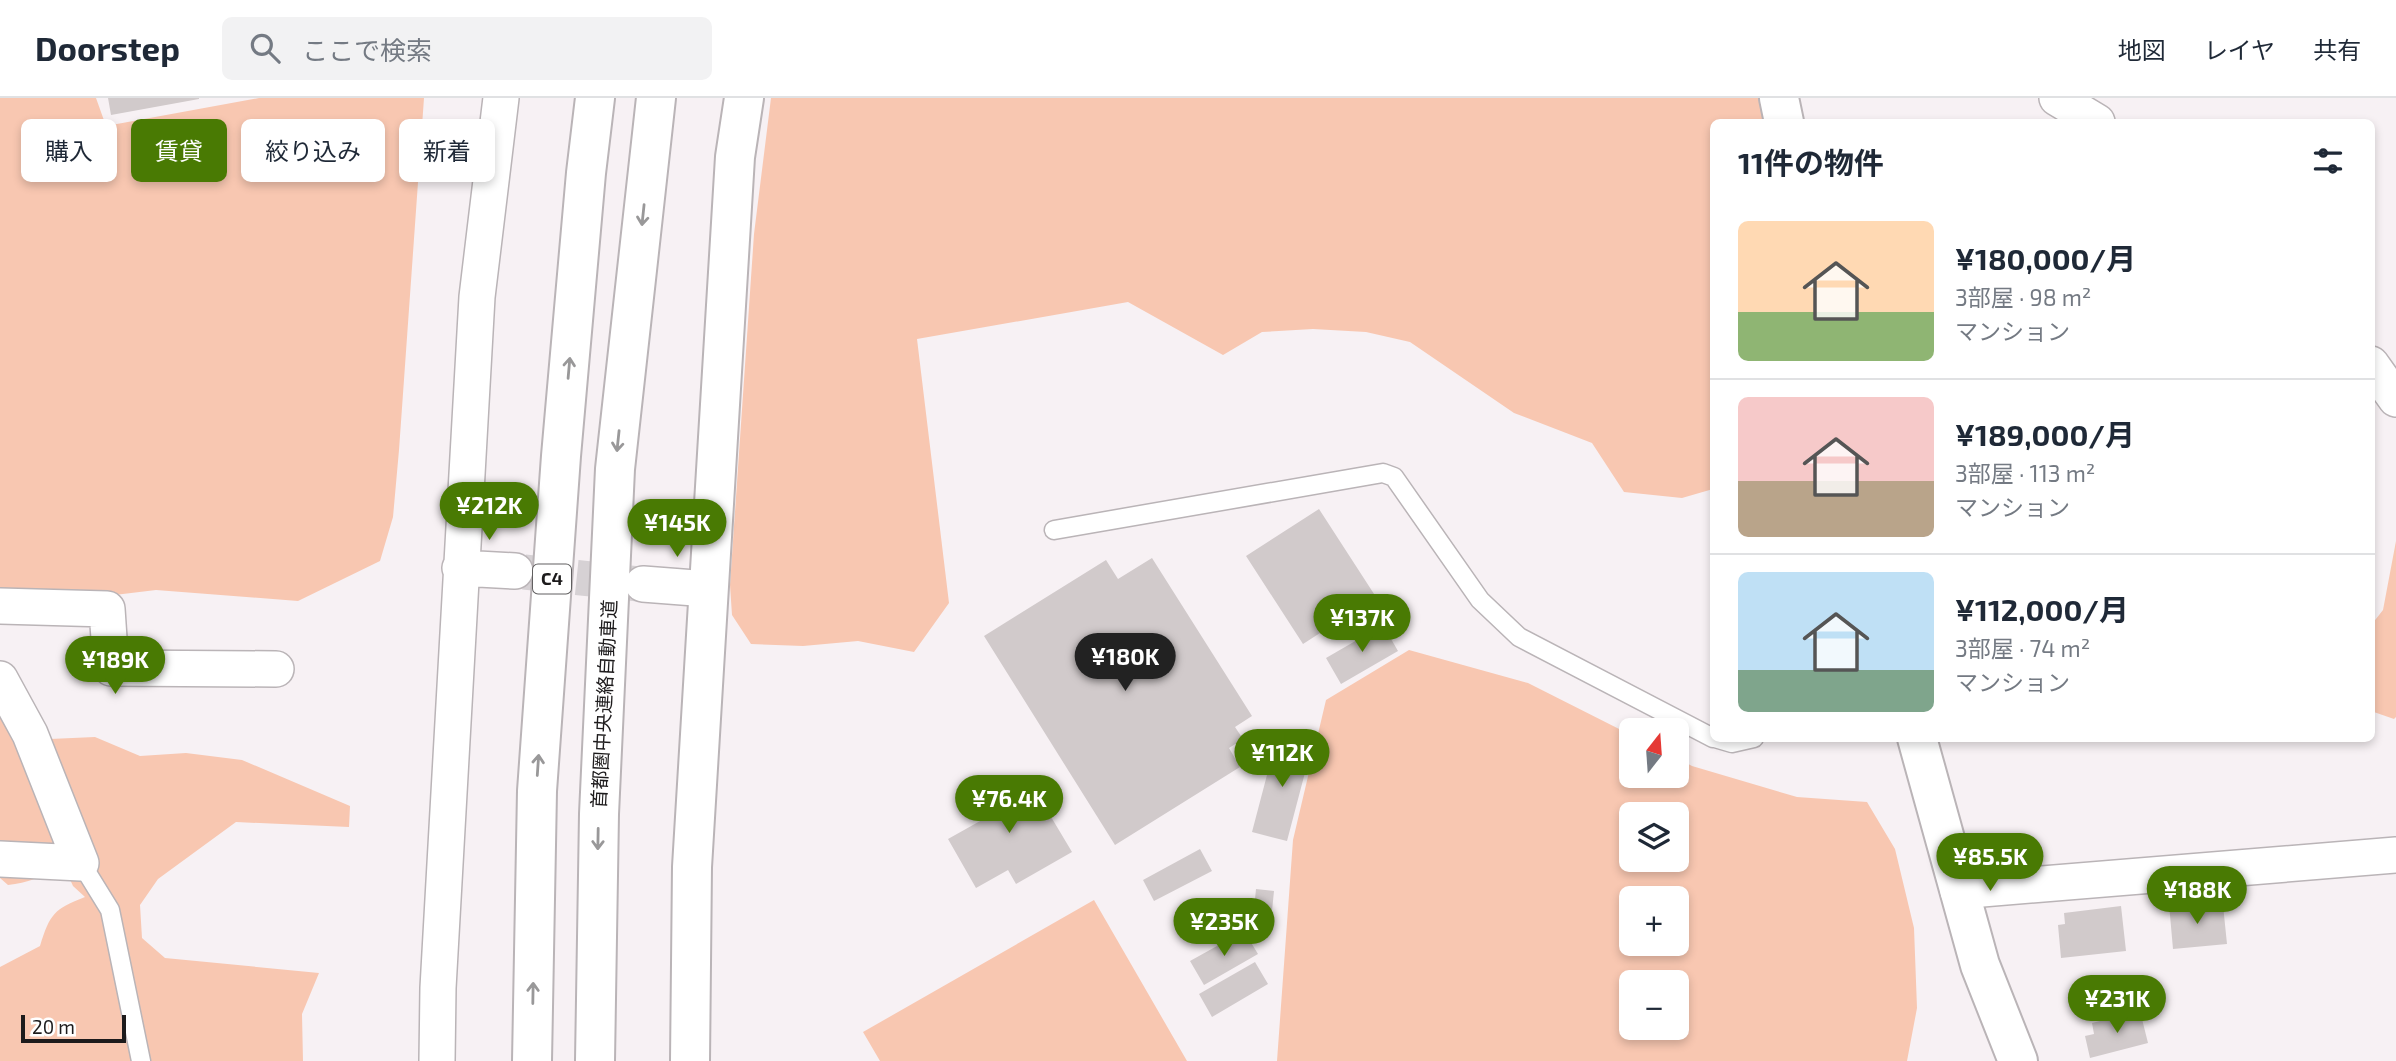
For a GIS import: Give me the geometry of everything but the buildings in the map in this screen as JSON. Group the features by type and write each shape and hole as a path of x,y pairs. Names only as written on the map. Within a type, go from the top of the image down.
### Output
{"main road":[{"name":"C4","path":"532,1061 537,791 561,456 595,98"},
{"name":"首都圏中央連絡自動車道","path":"595,1061 598,814 615,469 656,98"},
{"path":"690,1061 692,867 734,171 744,98"},
{"path":"1779,98 1783,119"},
{"path":"1918,742 1980,965 2018,1061"}],"street":[{"path":"438,1061 438,988 477,297 501,98"},
{"path":"2057,98 2092,119"},
{"path":"2375,370 2396,399"},
{"path":"460,568 515,571"},
{"path":"643,584 708,589"},
{"path":"0,606 107,609 111,668 276,669"},
{"path":"0,679 30,734 81,863 0,859"},
{"path":"1958,891 2396,855"}],"lane":[{"path":"1054,530 1383,473 1394,477 1480,600 1519,637 1710,736"},
{"path":"81,863 110,910 141,1061"}],"shaded area":[{"path":"0,98 96,98 104,119 21,119 21,182 117,182 117,124 131,121 131,182 227,182 227,119 144,119 259,98 424,98 423,119 399,119 399,182 418,182 393,517 380,561 298,601 156,590 98,597 0,594"},
{"path":"771,98 1765,98 1769,119 1710,119 1710,490 1682,498 1624,492 1592,443 1514,413 1410,342 1366,332 1313,329 1262,332 1223,355 1128,302 917,339 949,603 914,652 858,641 803,646 751,644 732,615 730,585 754,234"},
{"path":"2396,541 2394,719 2375,712 2375,620 2383,610"},
{"path":"1409,650 1528,683 1619,729 1619,788 1689,788 1689,764 1797,797 1867,802 1895,849 1914,928 1917,1008 1907,1061 1277,1061 1293,840 1326,700"},
{"path":"0,708 50,739 95,737 140,756 186,753 242,760 350,806 349,827 236,822 158,879 140,905 142,938 165,958 319,973 302,1014 303,1061 0,1061 0,967 40,946 55,914 66,905 85,897 73,886 68,875 52,875 8,885 0,878"},
{"path":"1094,900 1187,1061 880,1061 863,1032"}],"tunnel":[{"path":"524,572 639,584"}]}
